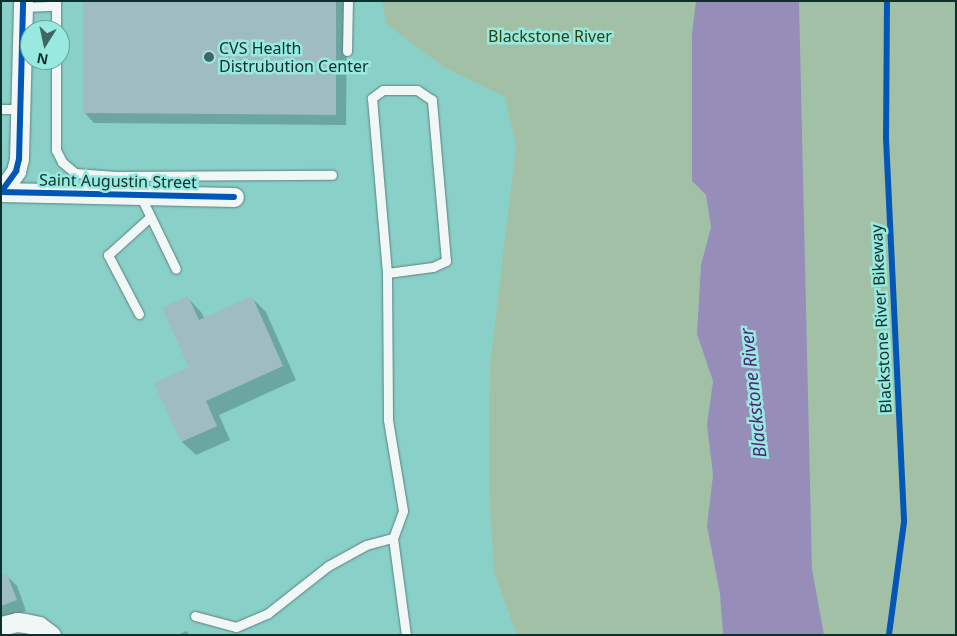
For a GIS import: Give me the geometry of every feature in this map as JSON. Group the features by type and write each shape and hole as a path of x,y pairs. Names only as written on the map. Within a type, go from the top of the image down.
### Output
{"street":[{"path":"1,192 16,171 19,160 23,4"},
{"name":"Saint Augustin Street","path":"1,192 234,197"},
{"path":"1,626 25,623 46,629 51,635"}],"lane":[{"path":"347,51 348,1"},
{"path":"23,4 56,4 56,20"},
{"path":"56,70 56,150 62,162 76,173 116,176 332,175"},
{"path":"387,273 433,267 446,261 432,100 417,90 383,90 372,98 387,273 388,420 403,511 393,538 406,635"},
{"path":"1,109 21,109"},
{"path":"140,195 176,269"},
{"path":"139,314 108,255 150,217"},
{"path":"195,616 236,627 267,614 335,562 366,545 393,538"}],"shaded area":[{"path":"1,1 382,1 386,24 444,67 505,97 516,146 490,366 489,486 494,571 517,635 1,635"}],"green space":[{"name":"Blackstone River","path":"382,1 696,1 692,32 692,181 706,195 711,227 701,265 697,334 713,381 707,425 713,475 707,526 720,594 723,635 517,635 494,572 489,486 490,366 516,145 505,97 444,67 386,24"},
{"path":"799,1 956,1 956,635 824,635 812,569"}],"water":[{"name":"Blackstone River","path":"696,1 799,1 812,569 824,635 723,635 720,594 707,526 713,475 707,425 713,381 697,334 701,265 711,227 706,195 692,181 692,33"}],"building":[{"name":"CVS Health Distrubution Center","path":"83,1 336,1 336,115 83,113"},
{"path":"188,296 199,320 252,296 283,366 206,401 217,426 181,442 154,383 189,367 162,308"},
{"path":"7,574 17,600 1,606 1,576"}],"cycle path":[{"path":"1,192 16,171 19,159 23,1"},
{"name":"Blackstone River Bikeway","path":"887,1 886,138 904,522 889,635"},
{"path":"1,192 234,197"}],"place":[{"name":"CVS Health Distrubution Center","path":"209,57"}]}
